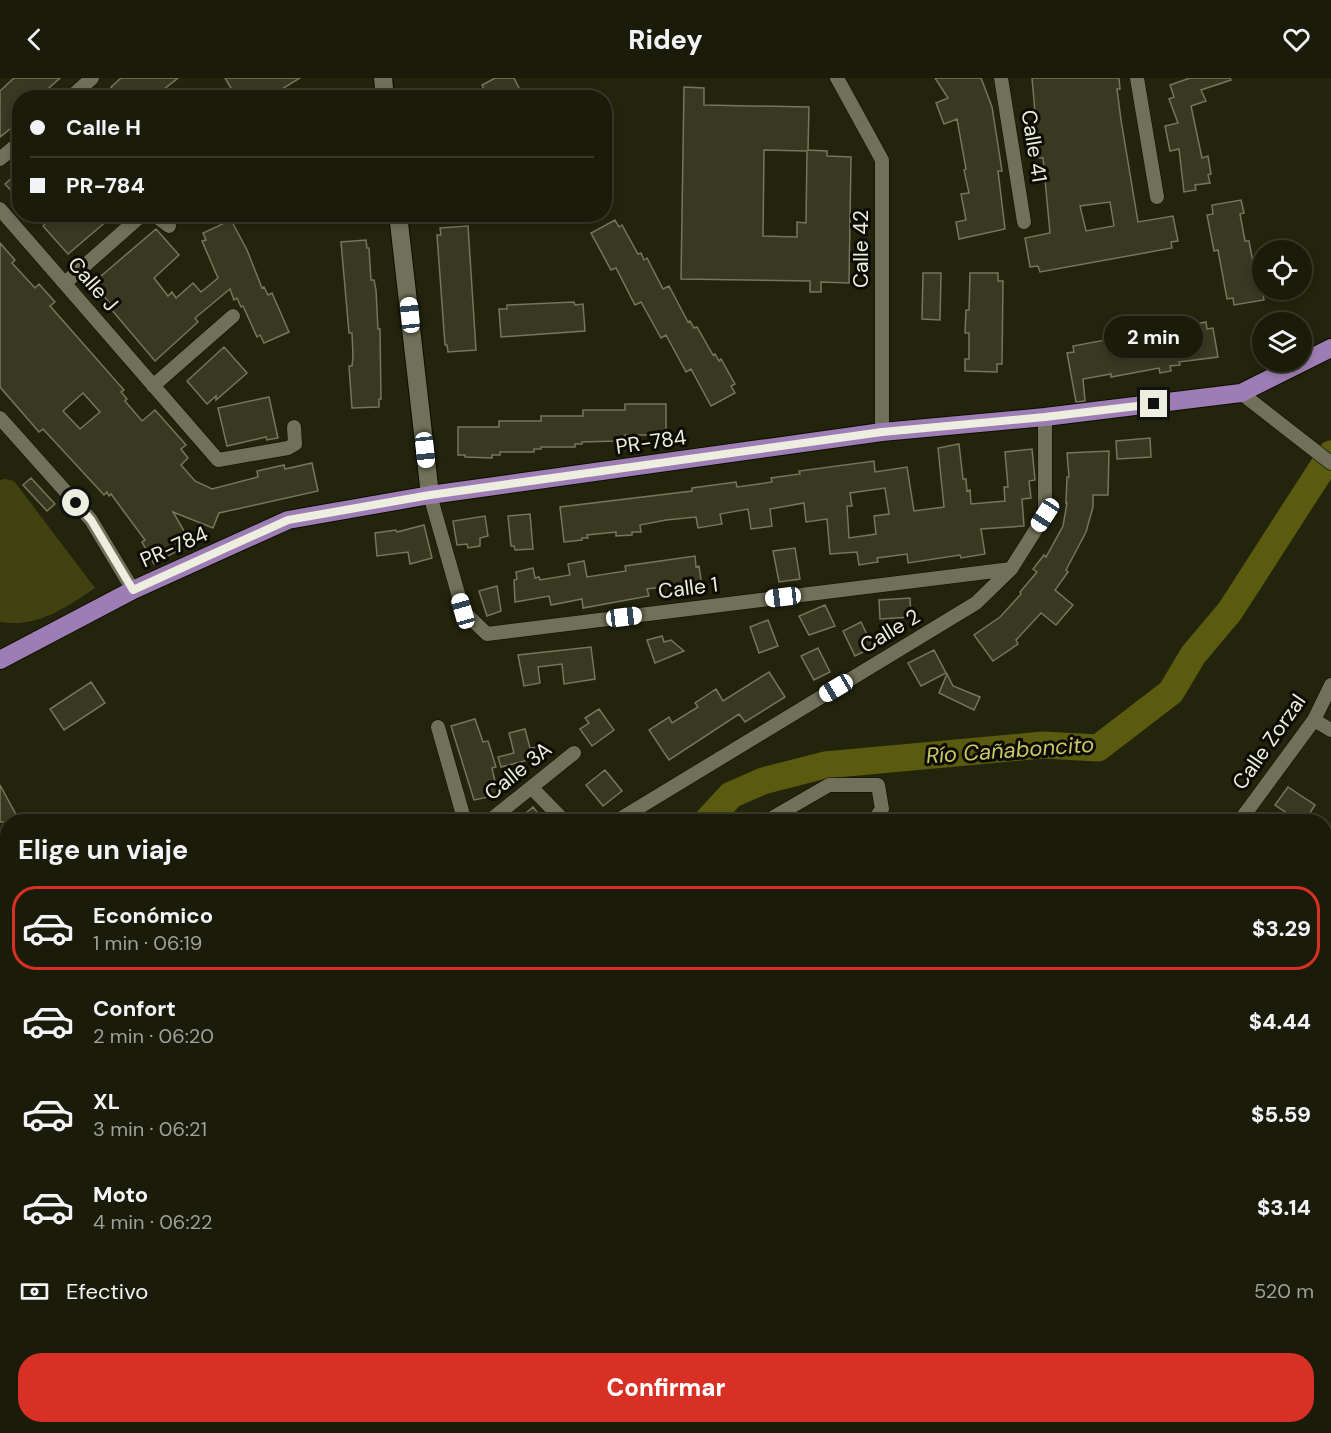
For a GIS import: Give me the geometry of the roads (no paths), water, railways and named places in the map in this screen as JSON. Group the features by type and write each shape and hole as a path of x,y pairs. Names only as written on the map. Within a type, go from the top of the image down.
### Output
{"main road":[{"name":"PR-784","path":"0,660 133,590 288,520 430,495 882,432 1045,417 1240,393 1331,348"}],"street":[{"path":"79,90 92,78"},
{"name":"Calle 42","path":"837,78 882,160 882,432"},
{"name":"Calle 41","path":"1001,78 1024,222"},
{"path":"1137,78 1156,196"},
{"path":"0,159 12,149"},
{"name":"Calle J","path":"0,209 218,460 288,448 295,444 294,427"},
{"path":"65,283 133,222"},
{"path":"164,222 169,226"},
{"path":"399,222 430,495"},
{"path":"153,386 233,316"},
{"path":"1240,393 1331,463"},
{"name":"Calle 2","path":"628,814 976,603 1011,569 1045,515 1045,417"},
{"path":"0,418 91,520 133,590"},
{"name":"Calle 1","path":"430,495 463,611 487,634 1011,569"},
{"name":"Calle Zorzal","path":"1245,814 1314,720 1331,685"},
{"path":"1314,720 1331,730"},
{"name":"Calle 3A","path":"438,727 463,814"},
{"name":"Calle 3A","path":"498,814 574,753"},
{"path":"779,814 828,785 878,785 882,808 878,814"},
{"path":"532,788 557,814"}],"waterway":[{"name":"Río Cañaboncito","path":"713,814 731,795 763,781 825,765 1043,745 1098,748 1171,692 1193,655 1230,611 1331,454"}]}
